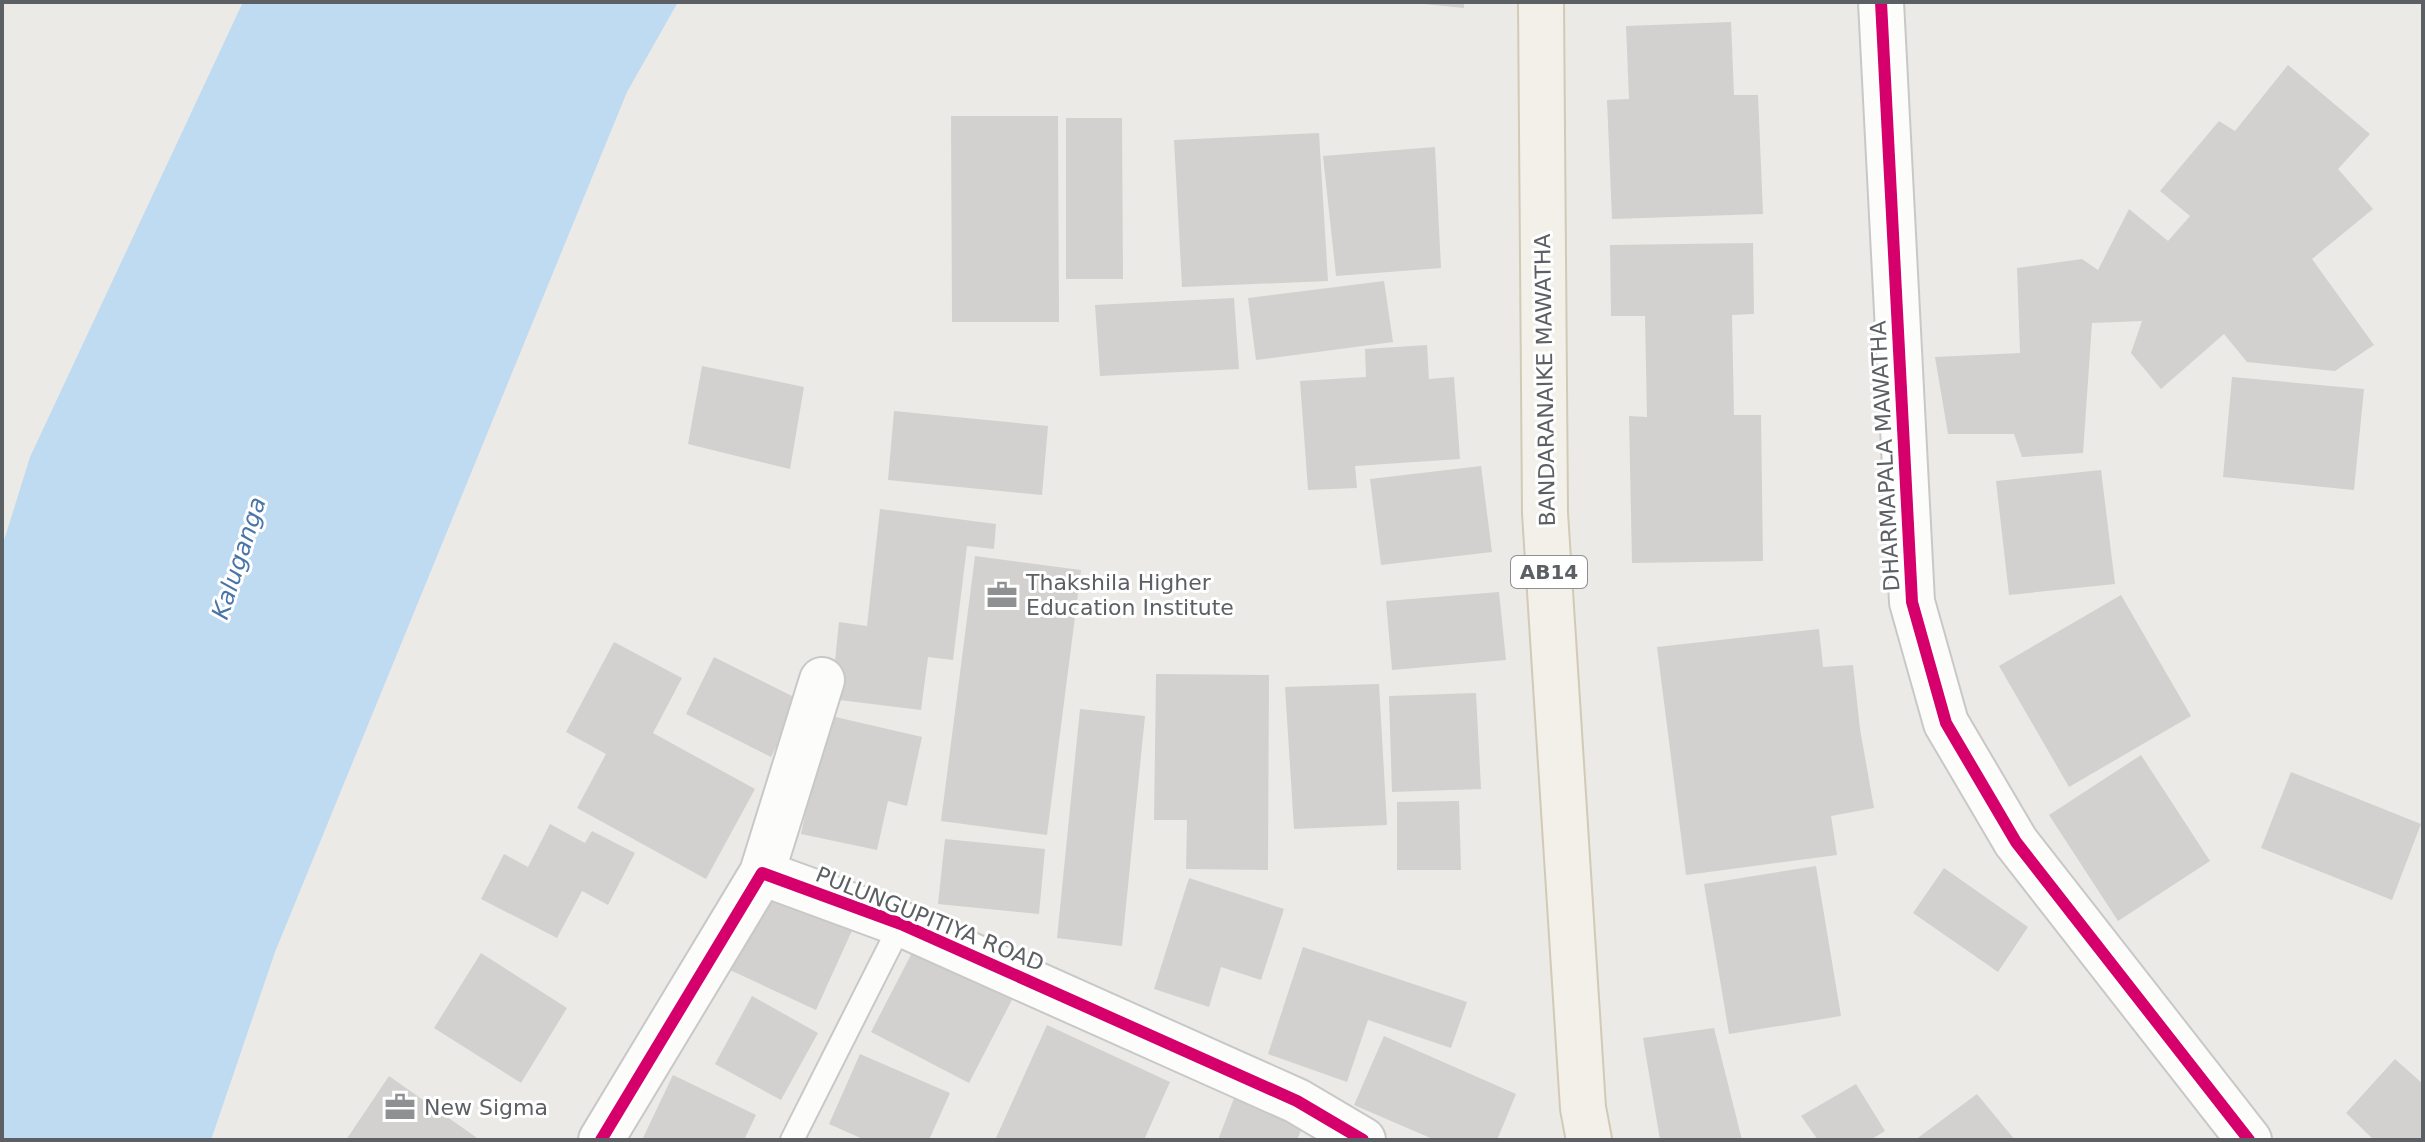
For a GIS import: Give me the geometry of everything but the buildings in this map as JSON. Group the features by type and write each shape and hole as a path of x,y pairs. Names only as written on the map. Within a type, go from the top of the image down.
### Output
{"main road":[{"name":"BANDARANAIKE MAWATHA","path":"1541,2 1545,513 1583,1108 1589,1140"}],"street":[{"name":"DHARMAPALA MAWATHA","path":"1881,2 1912,602 1946,723 2016,842 2249,1140"},
{"path":"601,1140 762,873 822,680"},
{"name":"PULUNGUPITIYA ROAD","path":"762,873 901,924 1297,1101 1363,1140"}],"lane":[{"path":"792,1140 901,924"}],"water":[{"name":"Kaluganga","path":"243,2 678,2 627,92 275,952 211,1140 2,1140 2,547 30,457"}],"cycle path":[{"path":"1881,2 1912,602 1946,723 2016,842 2249,1140"},
{"path":"601,1140 762,873 901,924 1297,1101 1363,1140"}],"place":[{"name":"Thakshila Higher Education Institute","path":"1002,595"},
{"name":"New Sigma","path":"400,1107"}]}
